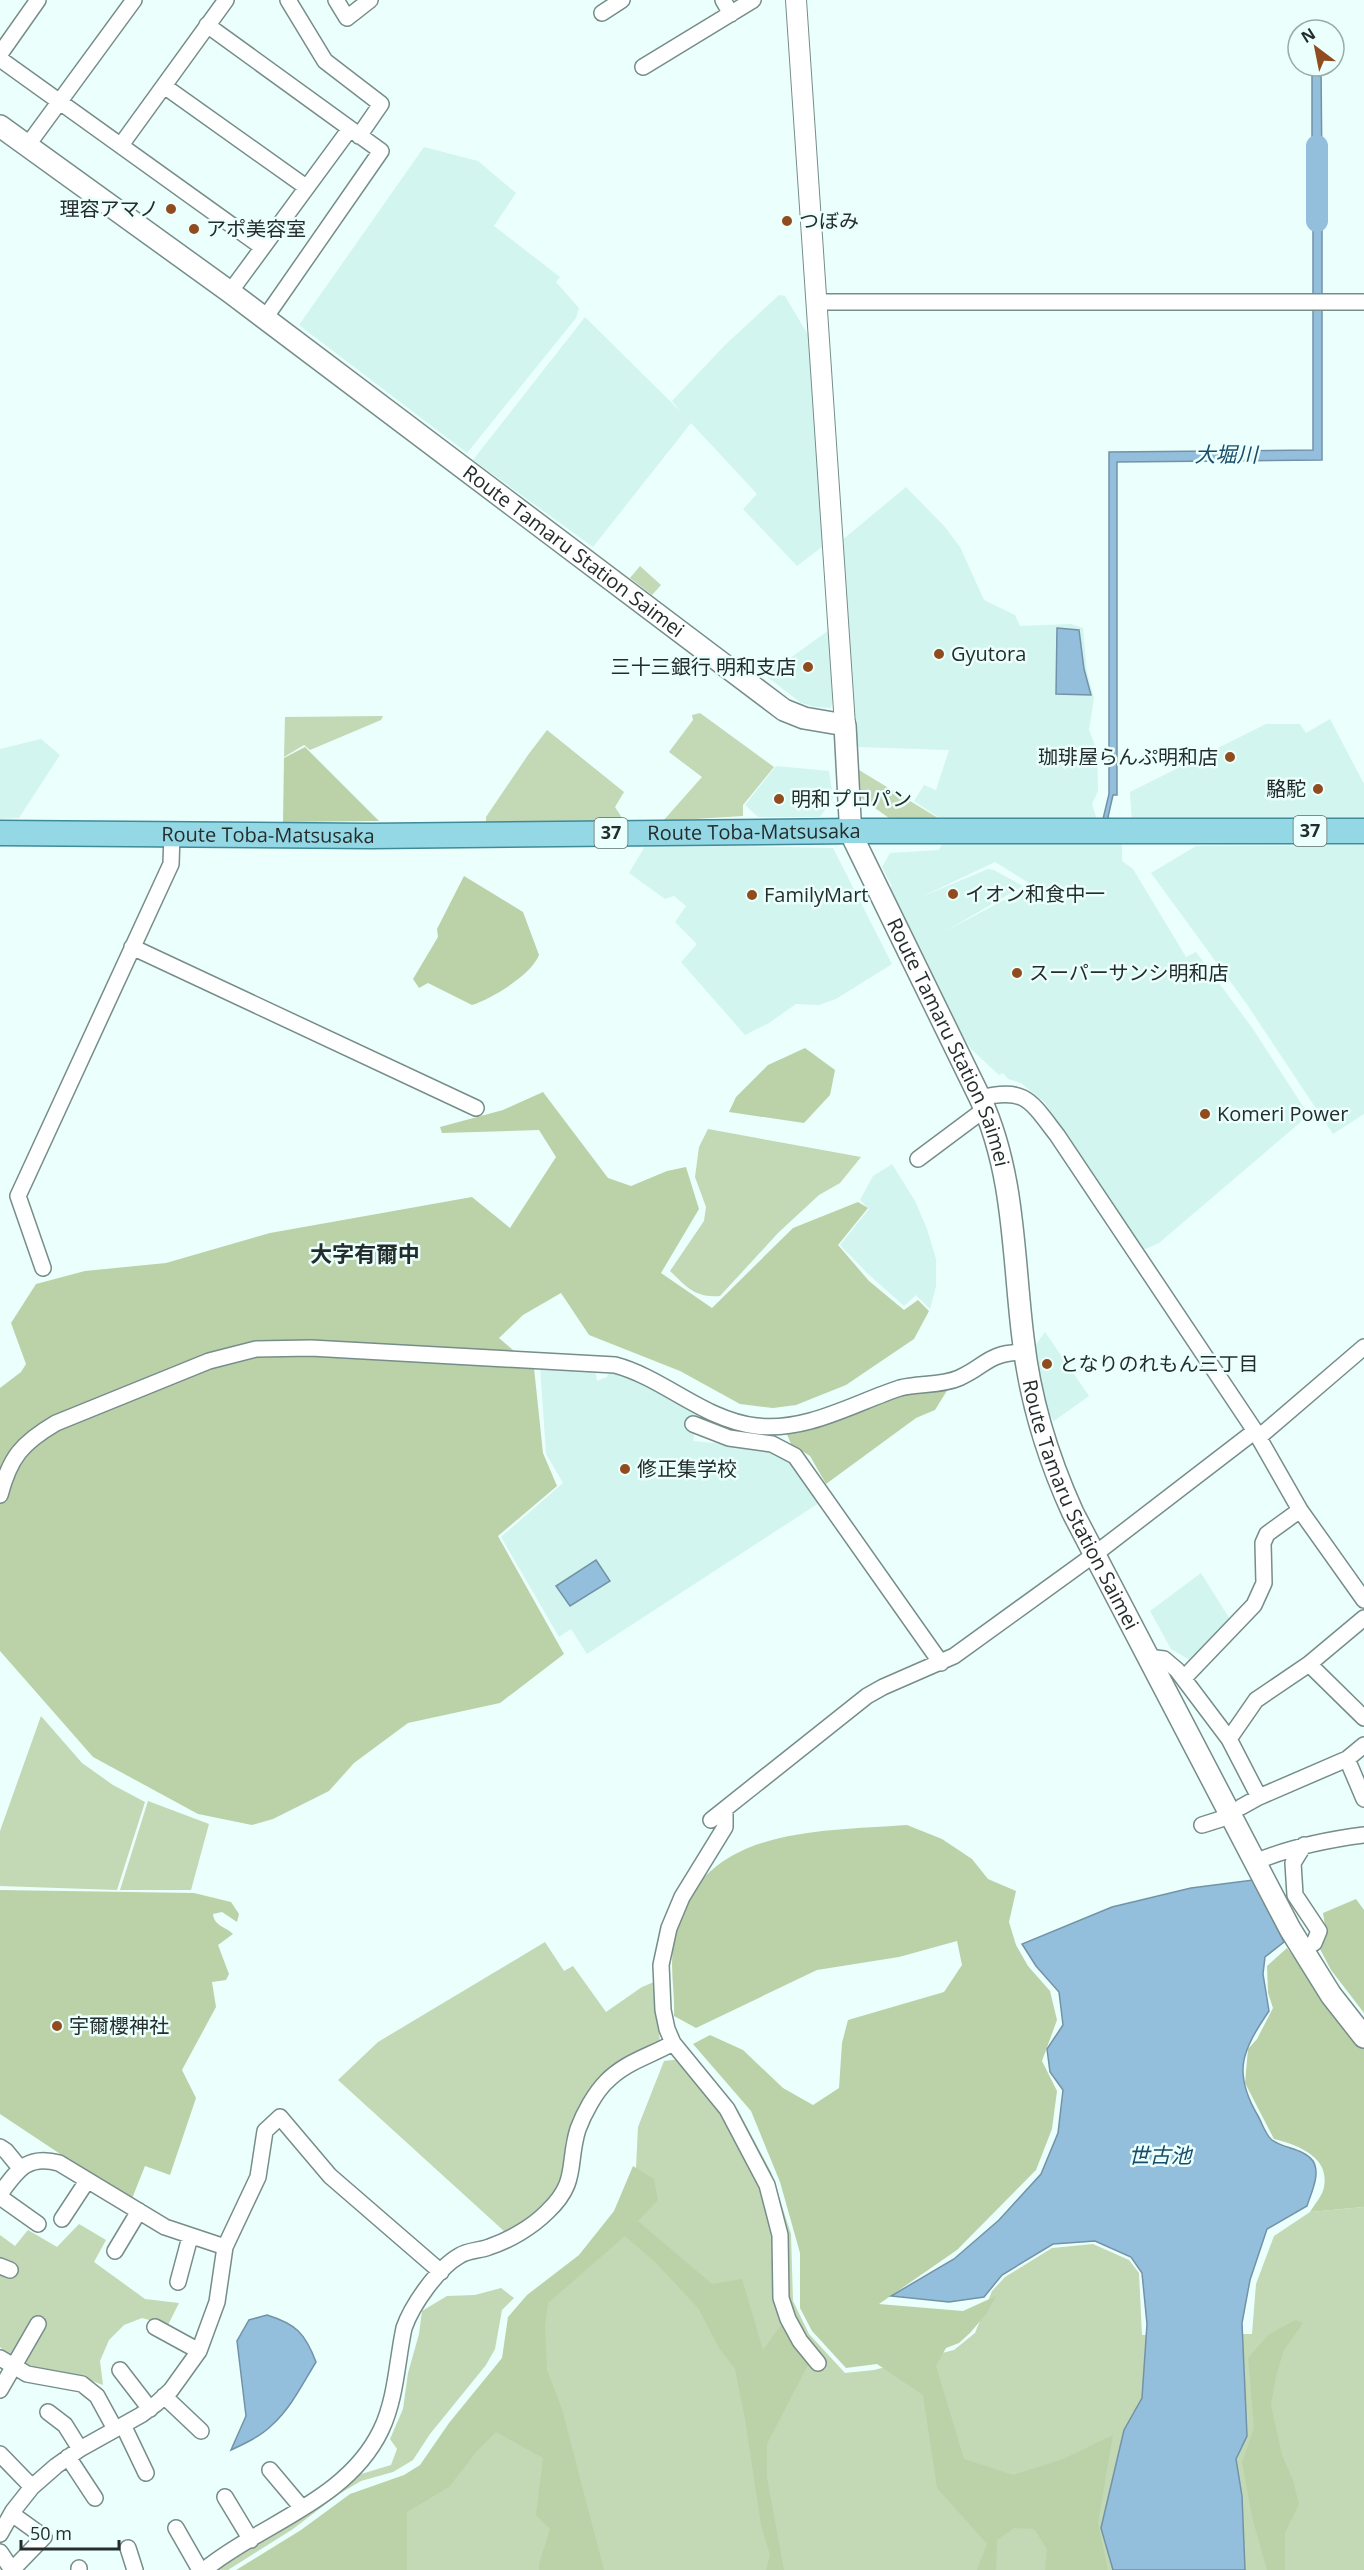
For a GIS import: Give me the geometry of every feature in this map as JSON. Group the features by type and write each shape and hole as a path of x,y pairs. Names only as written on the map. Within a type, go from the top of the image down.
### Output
{"main road":[{"name":"Route Tamaru Station Saimei","path":"0,126 265,318 784,710 804,718 845,725 851,831 867,870 983,1104 1007,1186 1024,1352 1033,1404 1044,1444 1073,1513 1301,1950 1330,1995 1364,2037"},
{"name":"Route Toba-Matsusaka","path":"0,832 371,836 851,831 1364,831"}],"street":[{"path":"0,54 38,0"},
{"path":"27,146 134,0"},
{"path":"121,145 226,0"},
{"path":"230,292 306,187 381,104 325,61 288,0"},
{"path":"336,0 347,18 370,0"},
{"path":"602,13 622,0"},
{"path":"723,0 731,14"},
{"path":"644,67 753,0"},
{"path":"796,0 845,725"},
{"path":"207,26 381,151 265,318"},
{"path":"0,59 262,247"},
{"path":"164,86 306,187"},
{"path":"818,302 1364,302"},
{"path":"43,1268 18,1196 171,864 172,834"},
{"path":"132,947 476,1108"},
{"path":"918,1159 983,1104 1008,1092 1020,1095 1051,1127 1257,1434 1300,1510 1364,1600"},
{"path":"711,1820 867,1696 954,1656 1095,1554 1257,1434 1364,1347"},
{"path":"0,1495 8,1467 18,1452 34,1436 56,1423 209,1361 256,1349 311,1348 615,1365 645,1375 705,1409 747,1425 759,1426 814,1420 903,1388 957,1379 998,1354 1024,1352"},
{"path":"693,1424 729,1438 772,1444 795,1456 941,1663"},
{"path":"1184,1678 1254,1605 1264,1583 1263,1543 1267,1534 1300,1510"},
{"path":"1229,1739 1256,1700 1310,1664 1364,1618"},
{"path":"1148,1657 1157,1657 1170,1663 1184,1678 1229,1739 1259,1797"},
{"path":"1310,1664 1364,1718"},
{"path":"1241,1808 1259,1797 1347,1759 1364,1745"},
{"path":"1347,1759 1364,1799"},
{"path":"725,1809 725,1827 674,1911 664,1946 661,1992 667,2029 673,2043 727,2109 767,2185 780,2235 781,2298 788,2319 800,2341 818,2363"},
{"path":"1202,1825 1221,1819"},
{"path":"1255,1863 1319,1841 1364,1835"},
{"path":"1301,1950 1314,1943 1319,1931 1295,1895 1293,1863 1304,1845"},
{"path":"176,2528 202,2570 302,2508 360,2463 376,2439 392,2397 408,2317 441,2272 460,2255 490,2247 511,2238 551,2209 570,2181 578,2129 604,2084 632,2062 673,2043"},
{"path":"0,2534 32,2487 74,2453 150,2409 164,2396 199,2351 217,2302 225,2247 255,2188 265,2131 280,2116 330,2176 441,2272"},
{"path":"0,2147 20,2168"},
{"path":"38,2223 0,2195 20,2168 39,2160 49,2160 59,2163 165,2227 225,2247"},
{"path":"62,2219 87,2181"},
{"path":"115,2251 139,2211"},
{"path":"178,2282 190,2237"},
{"path":"0,2390 38,2324"},
{"path":"155,2327 199,2351"},
{"path":"0,2358 27,2374 82,2384 97,2396 119,2427 146,2473"},
{"path":"120,2370 150,2409"},
{"path":"164,2396 201,2431"},
{"path":"48,2412 65,2425 74,2453 95,2498"},
{"path":"0,2454 32,2487"},
{"path":"270,2470 302,2508"},
{"path":"225,2497 251,2540"},
{"path":"0,2552 12,2570 44,2537 12,2514"},
{"path":"128,2548 135,2570"}],"shaded area":[{"path":"424,147 478,161 516,193 494,226 560,277 556,282 579,308 576,318 467,453 299,325"},
{"path":"779,295 785,296 811,340 826,544 797,566 743,509 757,494 691,423 593,547 473,460 585,317 681,412 672,401 725,345"},
{"path":"906,487 945,527 960,547 984,600 1015,615 1020,626 1071,624 1083,628 1087,672 1094,698 1089,730 1097,750 1098,791 1092,804 1097,820 944,821 914,801 924,785 936,790 949,750 857,747 841,541"},
{"path":"832,628 833,686 835,690 831,708 801,703 761,672 788,655 790,658"},
{"path":"1330,719 1364,784 1364,821 1132,825 1130,792 1266,724 1300,724 1306,733"},
{"path":"41,739 60,755 19,818 0,819 0,749"},
{"path":"776,766 829,771 833,798 820,817 758,817 745,805"},
{"path":"1122,843 1122,861 1133,869 1186,957 1196,952 1253,1029 1306,1111 1303,1120 1159,1243 1141,1251 1045,1103 1021,1083 1008,1079 1003,1073 999,1075 972,1050 955,1026 889,888 892,886 882,867 890,853 939,850 942,844","holes":["995,862 1032,885 944,932 1023,886 988,869 921,897"]},
{"path":"1364,845 1364,1114 1333,1134 1246,1003 1151,873 1196,846"},
{"path":"645,846 833,848 892,964 836,999 819,1005 796,1004 769,1023 745,1035 681,962 697,944 675,922 686,906 674,896 665,899 629,873"},
{"path":"892,1164 915,1201 936,1259 936,1286 930,1309 916,1295 904,1306 840,1245 869,1209 860,1200 873,1176"},
{"path":"1045,1332 1089,1396 1054,1421 1046,1410 1031,1351"},
{"path":"540,1366 595,1368 597,1381 607,1377 609,1370 643,1380 699,1411 693,1441 771,1449 785,1455 819,1503 587,1654 571,1629 559,1637 501,1537 563,1483 546,1454"},
{"path":"1201,1573 1236,1629 1195,1663 1171,1649 1150,1611"}],"green space":[{"path":"640,566 661,585 652,595 630,578"},
{"path":"700,713 774,767 743,805 743,816 663,821 702,777 669,752 693,720 692,715"},
{"path":"383,716 381,720 310,750 304,745 284,757 285,717"},
{"path":"547,730 624,792 615,807 624,821 586,824 486,824 486,817"},
{"path":"305,747 379,821 283,822 284,758"},
{"path":"859,770 943,821 889,818 861,798"},
{"path":"464,876 523,912 539,955 535,963 520,978 490,997 472,1005 428,983 419,988 413,979 438,937 437,929"},
{"path":"805,1048 835,1070 830,1095 804,1123 729,1112 736,1097 768,1065"},
{"path":"543,1092 608,1178 631,1186 667,1171 686,1167 699,1209 661,1273 712,1308 793,1228 858,1202 868,1208 838,1245 869,1281 904,1310 918,1300 929,1311 914,1339 846,1385 796,1405 773,1408 740,1404 680,1371 589,1335 561,1293 523,1315 499,1338 534,1368 543,1453 557,1486 498,1536 564,1654 500,1703 408,1723 354,1763 329,1791 273,1819 252,1825 198,1814 93,1757 0,1651 0,1388 21,1372 26,1364 11,1323 36,1284 85,1271 166,1263 270,1233 472,1197 510,1228 556,1157 539,1130 442,1133 440,1127 503,1110"},
{"path":"708,1129 861,1157 840,1183 819,1195 778,1233 720,1296 704,1295 692,1290 670,1271 704,1221 706,1207 695,1177 699,1147"},
{"path":"948,1389 935,1410 916,1418 826,1484 810,1456 791,1444 786,1432 823,1426 903,1394"},
{"path":"41,1716 82,1763 113,1785 145,1802 117,1890 0,1886 0,1831"},
{"path":"148,1801 209,1824 191,1890 120,1890"},
{"path":"907,1825 942,1839 972,1859 988,1879 1016,1891 1009,1922 1016,1945 1028,1966 1050,1991 1057,2020 1042,2061 1057,2091 1052,2129 1036,2170 957,2250 879,2304 963,2311 996,2296 987,2313 970,2333 959,2343 946,2348 936,2366 964,2459 1013,2475 1063,2459 1113,2435 1098,2523 1108,2570 1045,2570 1047,2549 1034,2529 1014,2528 997,2540 996,2570 977,2570 987,2544 937,2488 923,2395 877,2364 846,2368 812,2331 800,2308 800,2253 780,2182 751,2111 693,2044 710,2035 743,2050 783,2088 813,2105 839,2088 842,2043 848,2020 944,1992 962,1965 957,1941 899,1957 817,1970 696,2028 674,2016 673,1948 684,1908 703,1878 729,1857 761,1843 833,1830"},
{"path":"0,1890 194,1893 231,1902 239,1914 237,1922 222,1912 213,1914 218,1924 233,1934 218,1945 229,1974 226,1980 212,1982 216,2007 182,2070 196,2098 170,2175 145,2166 131,2201 0,2114"},
{"path":"1356,1899 1364,1910 1364,2013 1331,1970 1320,1949 1326,1932 1323,1913"},
{"path":"545,1942 564,1971 573,1966 606,2012 642,1987 654,1982 660,2042 614,2065 596,2084 566,2139 560,2189 543,2207 519,2225 505,2232 338,2080 378,2042"},
{"path":"1287,1948 1364,2049 1364,2207 1310,2212 1323,2190 1325,2176 1322,2167 1317,2160 1302,2149 1274,2139 1245,2083 1248,2049 1257,2039 1273,2008 1268,1993 1267,1966"},
{"path":"691,2051 738,2110 771,2172 791,2234 793,2301 809,2334 845,2373 874,2370 954,2350 975,2333 992,2291 1005,2277 1052,2248 1093,2244 1129,2260 1139,2273 1142,2335 1252,2334 1256,2284 1274,2236 1310,2212 1364,2207 1364,2570 257,2570 425,2472 540,2304 609,2222 636,2168 638,2127 664,2061 682,2059"},
{"path":"633,2166 654,2179 658,2200 638,2221 712,2284 742,2279 763,2350 784,2321 810,2361 767,2444 767,2478 784,2570 766,2570 770,2555 761,2525 735,2369 719,2348 698,2308 657,2264 625,2236 548,2303 545,2326 547,2370 562,2409 604,2570 539,2570 550,2529 536,2515 543,2458 496,2432 477,2451 449,2487 407,2512 407,2570 236,2570 301,2530 350,2494 404,2475 420,2465 449,2423 502,2358 508,2317 527,2295 579,2255 614,2211"},
{"path":"79,2224 106,2240 94,2262 145,2299 179,2303 168,2325 142,2318 124,2325 109,2340 100,2361 103,2385 79,2376 26,2364 0,2347 0,2235 15,2246 28,2230 57,2247"},
{"path":"501,2288 514,2298 502,2310 495,2349 486,2365 430,2434 413,2460 393,2472 361,2481 339,2494 293,2529 228,2570 213,2570 293,2521 358,2475 391,2465 397,2449 390,2439 403,2409 408,2373 419,2334 422,2311 447,2296 475,2295"},
{"path":"1295,2320 1303,2323 1284,2350 1276,2376 1271,2405 1282,2455 1293,2480 1299,2504 1285,2533 1285,2570 1267,2570 1252,2517 1242,2462 1254,2428 1248,2358 1268,2335"}],"water":[{"path":"1312,78 1321,78 1322,176 1312,176"},
{"path":"1313,192 1322,193 1322,460 1117,462 1117,795 1113,795 1108,817 1111,822 1105,822 1103,819 1109,794 1109,452 1313,450"},
{"path":"1057,628 1079,630 1084,669 1091,695 1056,694"},
{"path":"596,1560 610,1581 570,1606 556,1586"},
{"name":"世古池","path":"1253,1880 1284,1942 1265,1957 1263,1974 1269,2011 1247,2050 1243,2074 1245,2087 1270,2138 1309,2157 1313,2161 1316,2172 1307,2206 1267,2229 1250,2280 1242,2323 1247,2436 1236,2459 1242,2496 1245,2570 1113,2570 1101,2528 1124,2430 1142,2398 1147,2324 1142,2273 1131,2257 1095,2241 1053,2244 1002,2275 984,2297 949,2302 891,2296 954,2259 999,2220 1041,2174 1058,2133 1063,2090 1050,2072 1047,2049 1063,2025 1059,1992 1036,1966 1022,1944 1112,1907 1191,1888"},
{"path":"267,2315 285,2322 298,2331 308,2344 316,2362 279,2418 258,2436 231,2450 246,2416 237,2341 249,2320"}],"waterway":[{"name":"大堀川","path":"1317,146 1317,221"}],"place":[{"name":"理容アマノ","path":"171,209"},
{"name":"つぼみ","path":"787,221"},
{"name":"アポ美容室","path":"194,229"},
{"name":"Gyutora","path":"939,654"},
{"name":"三十三銀行 明和支店","path":"808,667"},
{"name":"珈琲屋らんぷ明和店","path":"1230,757"},
{"name":"駱駝","path":"1318,789"},
{"name":"明和プロパン","path":"779,799"},
{"name":"イオン和食中一","path":"953,894"},
{"name":"FamilyMart","path":"752,895"},
{"name":"スーパーサンシ明和店","path":"1017,973"},
{"name":"Komeri Power","path":"1205,1114"},
{"name":"となりのれもん三丁目","path":"1047,1364"},
{"name":"修正集学校","path":"625,1469"},
{"name":"宇爾櫻神社","path":"57,2026"}],"district":[{"name":"大字有爾中","path":"365,1254"}]}
